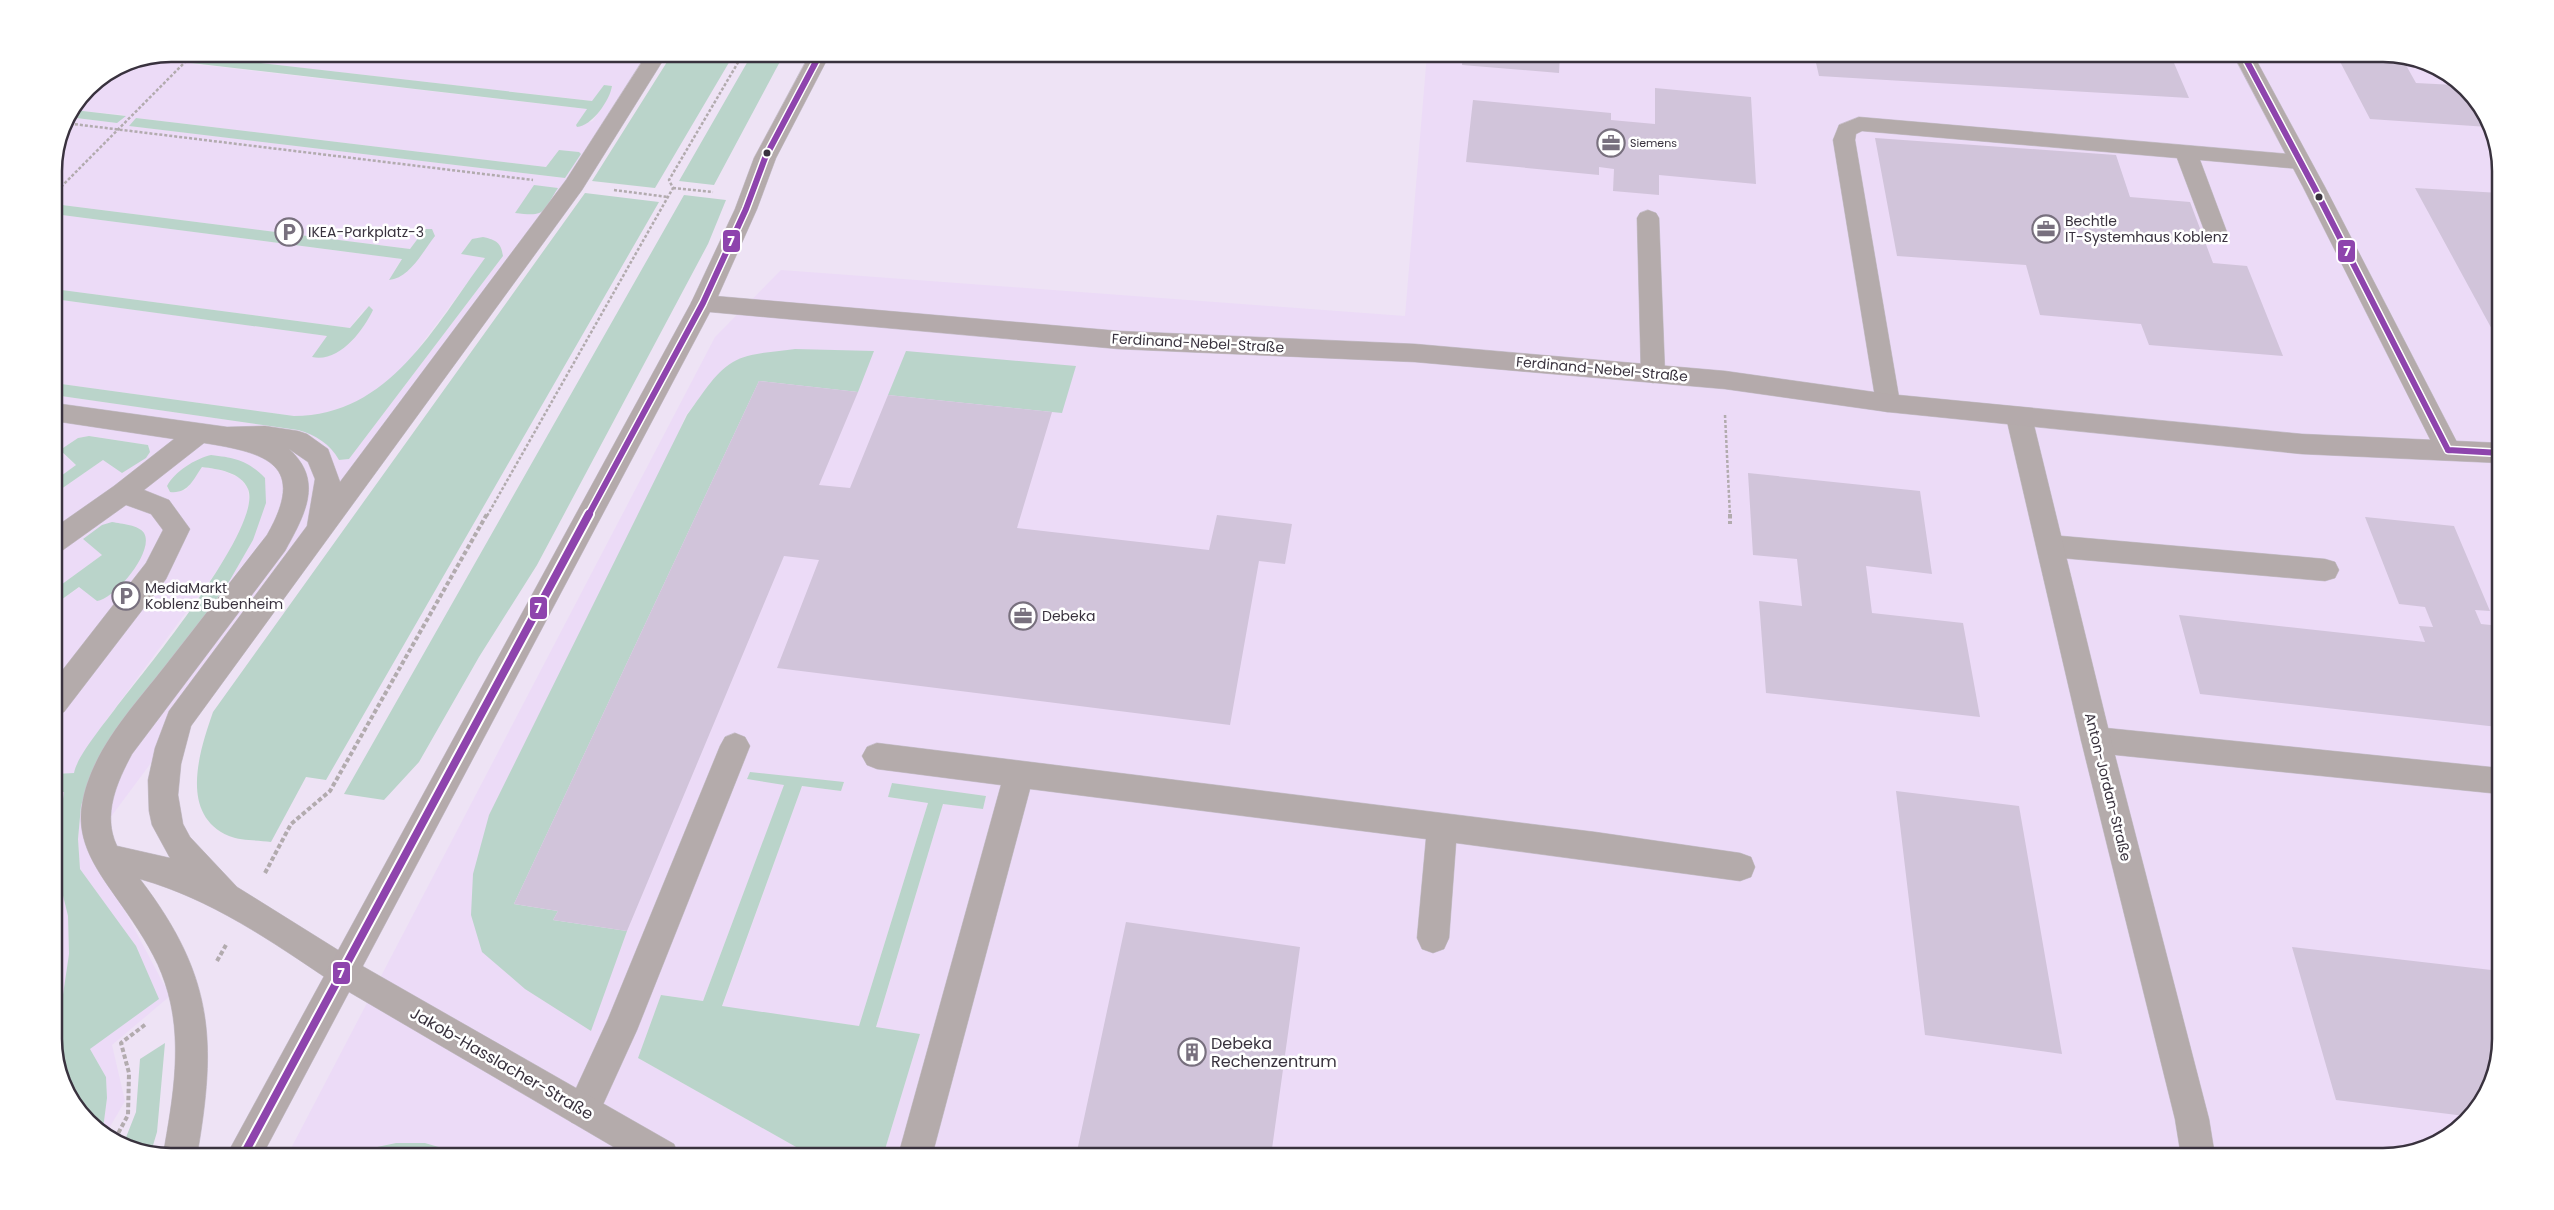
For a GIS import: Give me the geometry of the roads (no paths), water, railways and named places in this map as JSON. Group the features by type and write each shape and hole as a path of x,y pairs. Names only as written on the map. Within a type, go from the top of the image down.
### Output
{"street":[{"path":"235,902 184,853 173,837 166,818 163,786 171,739 179,720 574,185 652,62"},
{"path":"247,1148 703,303 746,208 765,158 816,62"},
{"path":"2247,62 2448,450"},
{"path":"1888,403 1844,140 1846,130 1859,124 2300,162"},
{"path":"2186,153 2218,234"},
{"path":"1648,218 1653,374"},
{"name":"Ferdinand-Nebel-Straße","path":"703,303 1119,340 1364,350 1725,380 1888,403 2302,444 2491,452"},
{"path":"63,413 227,437 282,437 298,441 319,456 328,479 323,512 312,542"},
{"name":"Anton-Jordan-Straße","path":"2019,417 2096,740 2192,1119 2197,1148"},
{"path":"63,536 123,493 199,433"},
{"path":"181,1148 190,1090 192,1048 186,995 178,973 140,904 107,859 100,844 96,826 101,786 109,767 137,722 276,542 292,514 297,486 289,465 280,456 266,449 227,437"},
{"path":"63,691 156,571 177,529 160,507 123,493"},
{"path":"2050,546 2325,570"},
{"path":"2096,740 2492,780"},
{"path":"583,1110 620,1030 735,746"},
{"path":"878,756 1442,827 1740,867"},
{"path":"917,1148 1019,774"},
{"path":"1433,938 1442,827"},
{"path":"107,859 147,865 235,902"},
{"name":"Jakob-Hasslacher-Straße","path":"235,902 343,971 648,1148"}],"place":[{"name":"Siemens","path":"1611,143"},
{"name":"Bechtle IT-Systemhaus Koblenz","path":"2046,229"},
{"name":"IKEA-Parkplatz-3","path":"289,232"},
{"name":"MediaMarkt Koblenz Bubenheim","path":"126,596"},
{"name":"Debeka","path":"1023,616"},
{"name":"Debeka Rechenzentrum","path":"1192,1052"}]}
